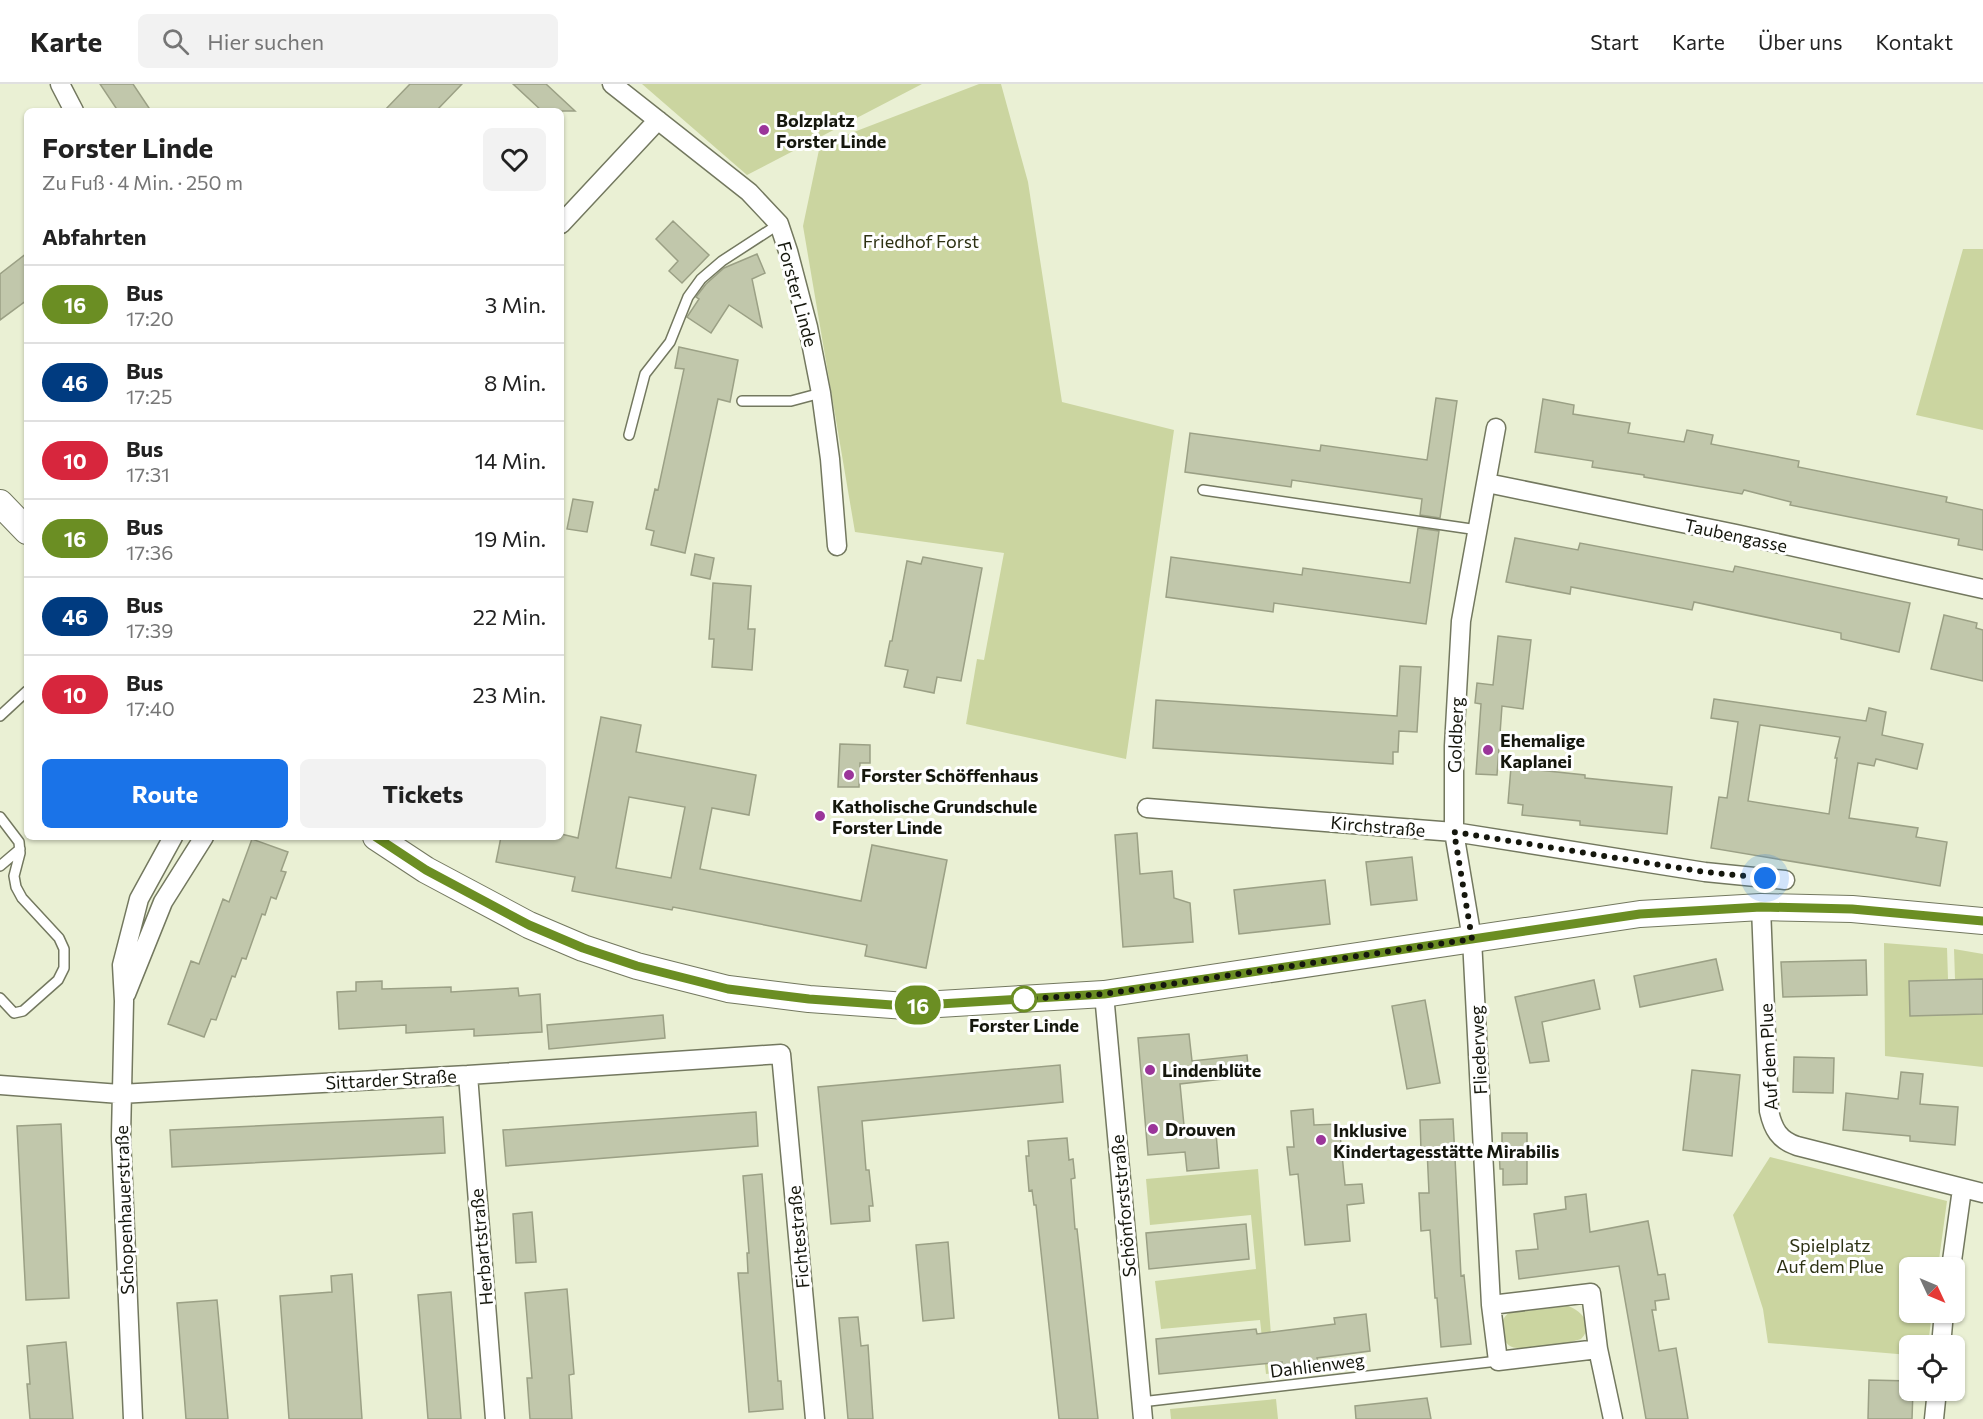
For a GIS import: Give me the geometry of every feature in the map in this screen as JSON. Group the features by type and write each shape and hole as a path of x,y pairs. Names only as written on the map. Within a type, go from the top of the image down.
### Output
{"main road":[{"path":"0,503 24,528"},
{"path":"381,840 426,870 529,925 583,948 637,966 728,989 809,999 906,1006 1104,994 1640,914 1761,907 1852,909 1983,921"}],"street":[{"path":"60,84 72,108"},
{"name":"Forster Linde","path":"612,84 749,192 778,224 808,327 830,459 837,546"},
{"path":"564,221 658,120"},
{"name":"Goldberg","path":"1472,939 1454,832 1454,747 1461,621 1496,428"},
{"name":"Taubengasse","path":"1487,483 1736,534 1983,590"},
{"name":"Kirchstraße","path":"1147,808 1454,832 1705,872 1785,880"},
{"name":"Schopenhauerstraße","path":"133,1419 120,1094 124,1001 122,965 139,898 172,840"},
{"name":"Schopenhauerstraße","path":"124,1001 163,902 202,840"},
{"name":"Auf dem Plue","path":"1761,907 1769,1111 1775,1131 1781,1138 1797,1146 1983,1193"},
{"name":"Fliederweg","path":"1472,939 1491,1305 1498,1361"},
{"name":"Schönforststraße","path":"1104,994 1142,1410"},
{"name":"Sittarder Straße","path":"0,1085 120,1094 468,1075 782,1054"},
{"name":"Fichtestraße","path":"782,1054 815,1419"},
{"name":"Herbartstraße","path":"468,1075 495,1419"},
{"path":"1953,1257 1962,1189"},
{"path":"1491,1305 1591,1293 1598,1349 1613,1419"},
{"path":"1498,1361 1598,1349"},
{"path":"1934,1419 1935,1401"}],"lane":[{"path":"629,435 645,374 670,342 688,297 701,279 722,261 778,224"},
{"path":"742,401 791,401 820,393"},
{"path":"1203,490 1478,530"},
{"path":"0,716 24,694"},
{"path":"0,817 19,842 20,849 14,876 16,887 22,898 62,943 64,968 58,980 23,1011 14,1013 0,998"},
{"path":"0,866 20,849"},
{"name":"Dahlienweg","path":"1142,1410 1498,1361"}],"green space":[{"name":"Bolzplatz Forster Linde","path":"642,84 922,84 747,175"},
{"name":"Friedhof Forst","path":"979,84 1001,84 1028,182 1062,402 1174,430 1126,759 966,724 977,659 984,660 1004,553 855,532 803,226 820,145"},
{"path":"1963,249 1983,249 1983,430 1916,415"},
{"path":"1884,943 1947,948 1948,979 1909,981 1910,1016 1983,1014 1983,1067 1885,1056"},
{"path":"1954,949 1983,954 1983,979 1955,979"},
{"name":"Spielplatz Auf dem Plue","path":"1770,1157 1947,1201 1939,1257 1899,1257 1899,1323 1931,1323 1929,1335 1899,1335 1899,1354 1768,1343 1763,1309 1733,1215"},
{"path":"1258,1169 1274,1373 1266,1374 1260,1320 1161,1329 1155,1281 1256,1269 1251,1215 1150,1225 1146,1179"},
{"path":"1568,1306 1578,1311 1587,1324 1585,1334 1581,1339 1534,1348 1515,1348 1505,1341 1502,1324 1509,1313"},
{"path":"1276,1399 1278,1419 1171,1419 1170,1409"}],"building":[{"path":"100,84 133,84 149,108 116,108"},
{"path":"410,84 462,84 439,108 387,108"},
{"path":"513,84 546,84 575,111 564,111 564,108 539,108"},
{"path":"673,221 709,255 682,283 669,271 678,261 656,239"},
{"path":"757,254 765,273 752,279 762,327 729,305 711,333 687,317 699,299 696,297 706,284 724,268"},
{"path":"24,255 24,302 0,320 0,274"},
{"path":"679,347 738,360 730,402 718,399 685,553 651,545 654,531 646,529 655,489 658,490 684,369 675,368"},
{"path":"1436,398 1457,401 1440,518 1420,515 1422,499 1292,480 1291,487 1185,472 1190,433 1320,451 1321,445 1427,460"},
{"path":"1543,399 1574,405 1573,414 1630,423 1628,433 1684,442 1687,430 1713,435 1711,444 1799,461 1798,467 1947,497 1946,502 1983,510 1983,550 1958,545 1959,539 1790,505 1791,502 1744,490 1742,494 1644,477 1644,475 1592,467 1593,461 1535,452"},
{"path":"573,499 593,502 587,532 567,529"},
{"path":"1418,528 1439,531 1426,624 1274,603 1273,612 1166,597 1171,557 1302,575 1303,568 1410,583"},
{"path":"1515,538 1578,550 1580,543 1733,572 1735,566 1910,603 1899,652 1841,639 1841,633 1694,602 1692,610 1571,587 1570,594 1506,582"},
{"path":"695,554 714,558 710,579 691,575"},
{"path":"923,557 982,568 961,681 937,677 934,693 904,687 908,670 885,666 907,561 921,564"},
{"path":"713,583 751,586 748,629 755,629 752,670 712,667 714,639 709,639"},
{"path":"1944,615 1977,623 1976,628 1983,630 1983,681 1931,669"},
{"path":"1498,636 1531,640 1523,709 1502,706 1497,775 1476,774 1481,704 1475,703 1477,683 1493,685"},
{"path":"1400,666 1421,667 1417,732 1399,731 1398,752 1393,752 1393,764 1153,748 1156,700 1397,716"},
{"path":"1714,699 1866,721 1869,708 1886,712 1882,735 1923,744 1917,769 1876,759 1874,766 1858,763 1849,818 1918,828 1916,837 1947,842 1940,886 1711,848 1719,797 1727,798 1738,722 1711,718","holes":["1760,725 1840,737 1835,758 1837,758 1829,814 1748,801"]},
{"path":"601,717 641,725 636,752 756,775 749,815 712,808 700,869 861,901 872,845 947,860 926,968 865,956 867,945 673,907 672,910 572,891 575,877 496,862 500,840 564,840 564,835 578,838","holes":["629,797 685,807 671,878 616,868"]},
{"name":"Forster Schöffenhaus","path":"840,744 870,745 870,763 860,763 859,787 838,787"},
{"path":"1511,767 1672,787 1667,834 1580,825 1580,821 1522,815 1523,805 1508,803"},
{"path":"1137,833 1140,874 1172,871 1174,898 1190,903 1193,942 1123,947 1115,835"},
{"path":"252,840 288,852 281,871 286,872 276,899 271,897 265,915 262,914 246,959 242,958 235,977 232,976 216,1020 211,1019 204,1037 168,1024 191,961 199,964 223,899 229,902"},
{"path":"1412,857 1417,900 1371,905 1366,862"},
{"path":"1325,880 1330,924 1239,934 1234,890"},
{"path":"1716,959 1723,990 1640,1007 1634,976"},
{"path":"1866,960 1867,995 1783,997 1781,962"},
{"path":"1983,979 1983,1014 1910,1016 1909,981"},
{"path":"1594,980 1600,1009 1542,1022 1549,1061 1530,1063 1515,997"},
{"path":"382,981 382,989 451,987 451,992 518,988 519,996 540,994 542,1032 474,1036 474,1029 406,1033 406,1025 339,1029 337,992 356,991 356,982"},
{"path":"1425,1000 1440,1083 1407,1089 1392,1006"},
{"path":"663,1015 665,1038 549,1049 547,1025"},
{"path":"1189,1034 1192,1061 1247,1055 1249,1076 1180,1084 1185,1136 1216,1133 1219,1168 1187,1171 1185,1152 1148,1155 1138,1038"},
{"path":"1794,1057 1834,1058 1833,1093 1793,1092"},
{"path":"1060,1065 1063,1102 862,1121 866,1170 869,1170 873,1206 869,1206 870,1221 831,1224 818,1087"},
{"path":"1692,1070 1740,1075 1732,1156 1683,1150"},
{"path":"1901,1072 1923,1074 1920,1104 1958,1107 1955,1145 1910,1141 1910,1136 1843,1130 1846,1093 1898,1099"},
{"path":"1313,1109 1314,1125 1339,1124 1345,1185 1362,1184 1364,1203 1347,1205 1350,1241 1305,1245 1298,1174 1290,1175 1287,1147 1294,1147 1291,1111"},
{"path":"756,1112 758,1146 506,1166 503,1130"},
{"path":"443,1117 445,1153 172,1167 170,1130"},
{"path":"1453,1119 1461,1276 1464,1275 1471,1344 1441,1347 1430,1230 1421,1231 1419,1193 1429,1193 1427,1149 1421,1150 1420,1120"},
{"path":"61,1124 69,1298 26,1300 17,1126"},
{"path":"1502,1133 1527,1133 1527,1184 1503,1185 1499,1149 1502,1149"},
{"path":"1067,1138 1069,1160 1073,1159 1075,1178 1071,1179 1075,1229 1077,1229 1098,1419 1059,1419 1036,1205 1034,1205 1032,1190 1029,1191 1026,1156 1029,1156 1028,1141"},
{"path":"762,1174 778,1381 781,1381 783,1409 749,1412 738,1273 748,1273 747,1253 749,1253 743,1176"},
{"path":"1586,1194 1590,1232 1648,1221 1658,1275 1665,1274 1669,1299 1655,1301 1656,1310 1652,1310 1659,1351 1676,1348 1688,1419 1646,1419 1619,1266 1519,1279 1516,1251 1538,1249 1534,1214 1566,1209 1565,1197"},
{"path":"532,1212 536,1262 516,1263 513,1214"},
{"path":"1246,1224 1249,1259 1149,1269 1146,1233"},
{"path":"948,1242 954,1318 923,1321 916,1245"},
{"path":"352,1274 362,1419 289,1419 280,1296 332,1292 331,1276"},
{"path":"567,1289 574,1374 569,1375 572,1419 530,1419 527,1378 532,1378 525,1293"},
{"path":"451,1292 461,1419 428,1419 418,1295"},
{"path":"217,1300 228,1419 186,1419 177,1303"},
{"path":"1366,1314 1370,1351 1317,1358 1318,1362 1282,1366 1282,1362 1159,1374 1156,1339 1256,1329 1257,1334 1335,1324 1334,1318"},
{"path":"858,1317 861,1346 868,1345 873,1419 848,1419 839,1318"},
{"path":"66,1342 73,1419 30,1419 27,1346"},
{"path":"1869,1380 1899,1381 1899,1401 1913,1401 1912,1419 1868,1419"},
{"path":"1427,1398 1431,1419 1356,1419 1355,1406"}],"bus line":[{"name":"16","path":"381,840 426,870 529,925 583,948 637,966 728,989 809,999 906,1006 1104,994 1640,914 1761,907 1852,909 1983,921"}],"place":[{"name":"Bolzplatz Forster Linde","path":"764,130"},
{"name":"Ehemalige Kaplanei","path":"1488,750"},
{"name":"Forster Schöffenhaus","path":"849,775"},
{"name":"Katholische Grundschule Forster Linde","path":"820,816"},
{"name":"Forster Linde","path":"1024,999"},
{"name":"Lindenblüte","path":"1150,1070"},
{"name":"Drouven","path":"1153,1129"},
{"name":"Inklusive Kindertagesstätte Mirabilis","path":"1321,1140"}],"route":[{"path":"1024,999 1104,994 1472,939 1454,832 1705,872 1765,878"}]}
